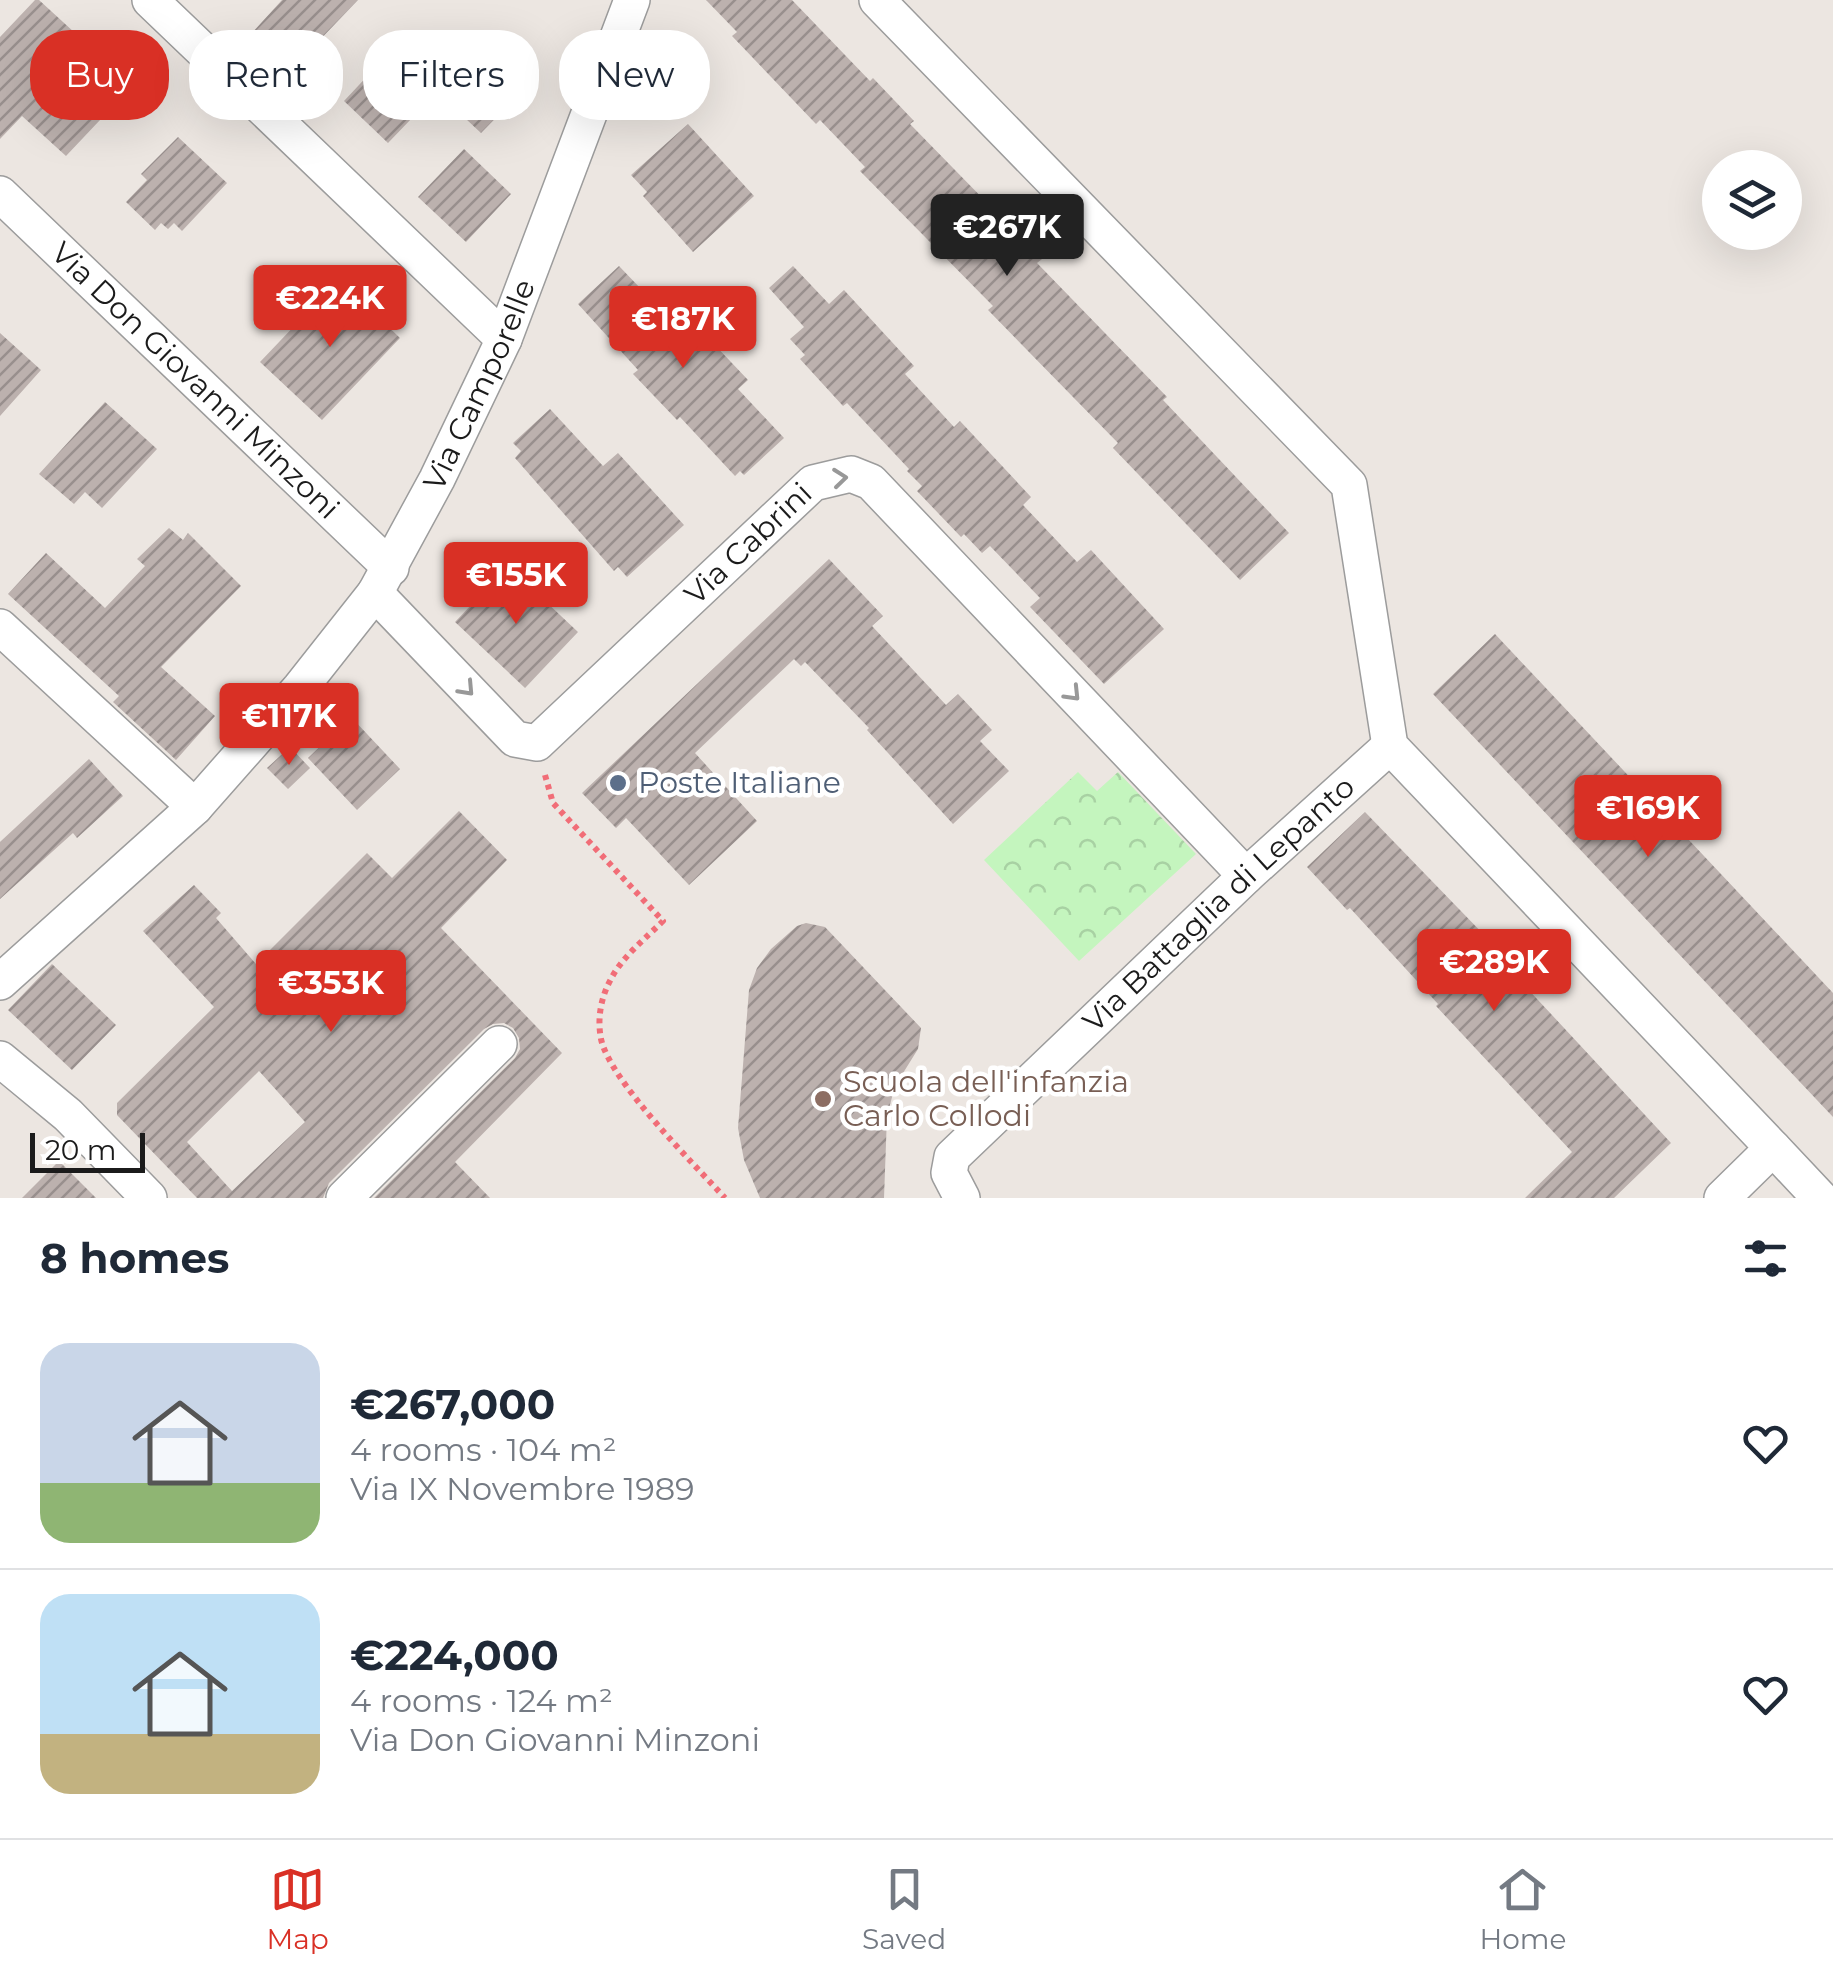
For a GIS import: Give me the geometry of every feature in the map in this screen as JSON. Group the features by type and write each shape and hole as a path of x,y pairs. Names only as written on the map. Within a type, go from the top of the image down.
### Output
{"street":[{"path":"150,0 504,339"},
{"name":"Via Camporelle","path":"0,982 195,806 300,688 383,580 504,339 632,0"},
{"path":"877,0 1350,485 1390,746 1820,1198"},
{"name":"Via Don Giovanni Minzoni","path":"0,194 383,580"},
{"name":"Via Cabrini","path":"537,744 813,483 851,474 870,482 1246,876"},
{"path":"383,580 514,739 537,744"},
{"path":"0,627 195,806"},
{"name":"Via Battaglia di Lepanto","path":"962,1198 949,1173 952,1158 1246,876 1390,746"},
{"path":"344,1198 499,1044"},
{"path":"0,1059 68,1115 149,1198"},
{"path":"1722,1198 1773,1148"}],"path":[{"path":"537,744 553,803 663,921 612,976 600,1009 602,1041 615,1070 669,1138 725,1198"}],"green space":[{"path":"1078,772 1097,791 1118,772 1196,854 1079,961 984,860"}],"building":[{"path":"35,0 72,30 30,30 30,120 100,120 66,156 22,116 0,139 0,37"},
{"path":"282,0 358,0 329,30 255,30"},
{"path":"706,0 792,0 914,121 910,124 1042,259 1037,263 1167,397 1163,400 1289,533 1240,580 1113,448 1118,443 988,310 993,306 860,171 865,167 820,120 816,124 732,36 737,32"},
{"path":"363,81 363,119 344,101"},
{"path":"364,120 410,120 388,143"},
{"path":"467,120 494,120 481,133"},
{"path":"688,124 754,196 693,252 643,196 647,192 631,175"},
{"path":"178,137 227,183 182,231 174,223 168,229 161,223 155,230 126,202 147,180 141,174"},
{"path":"464,149 511,194 466,242 418,197"},
{"path":"619,266 666,315 677,305 748,380 738,389 784,438 744,475 740,471 735,476 680,417 677,420 633,374 638,370 578,304"},
{"path":"793,266 829,304 844,290 914,366 905,374 954,427 960,421 1031,497 1023,505 1077,562 1091,550 1164,629 1104,684 1030,607 1040,598 990,546 982,553 964,534 961,537 917,491 922,486 909,469 800,359 805,355 790,339 804,327 769,288"},
{"path":"339,279 400,338 322,420 260,362"},
{"path":"0,333 41,370 0,416"},
{"path":"105,402 157,449 102,508 85,492 74,504 39,474"},
{"path":"550,409 603,466 618,453 684,525 627,577 618,567 614,571 515,458 521,451 513,443"},
{"path":"169,528 183,540 188,533 241,586 161,667 215,716 176,760 113,702 119,696 8,594 46,553 105,608 145,566 137,559"},
{"path":"829,559 883,616 872,626 946,705 958,694 992,730 980,741 1009,771 953,824 869,728 805,662 801,666 794,659 695,753 757,821 689,885 626,818 616,828 582,793"},
{"path":"508,566 578,632 525,688 455,622"},
{"path":"1495,634 1833,993 1833,1117 1433,694"},
{"path":"351,717 400,769 357,810 308,758"},
{"path":"290,747 310,768 288,789 267,768"},
{"path":"89,759 123,796 77,838 73,833 0,899 0,842"},
{"path":"459,811 507,860 441,928 562,1053 455,1162 490,1198 374,1198 515,1058 520,1049 519,1038 504,1023 484,1029 329,1183 323,1198 197,1198 117,1115 117,1103 214,1007 143,931 194,885 221,913 216,918 256,964 367,853 392,878","holes":["259,1071 305,1122 232,1191 187,1142"]},
{"path":"1365,812 1489,940 1485,943 1671,1143 1614,1198 1525,1198 1572,1152 1350,908 1347,910 1307,867"},
{"path":"806,923 825,927 921,1028 918,1049 895,1086 887,1116 884,1198 760,1198 744,1160 738,1128 749,990 757,968 771,949"},
{"path":"52,964 116,1025 72,1070 8,1010"},
{"path":"59,1161 96,1198 22,1198"}],"place":[{"name":"Poste Italiane","path":"618,783"},
{"name":"Scuola dell'infanzia Carlo Collodi","path":"823,1099"}]}
